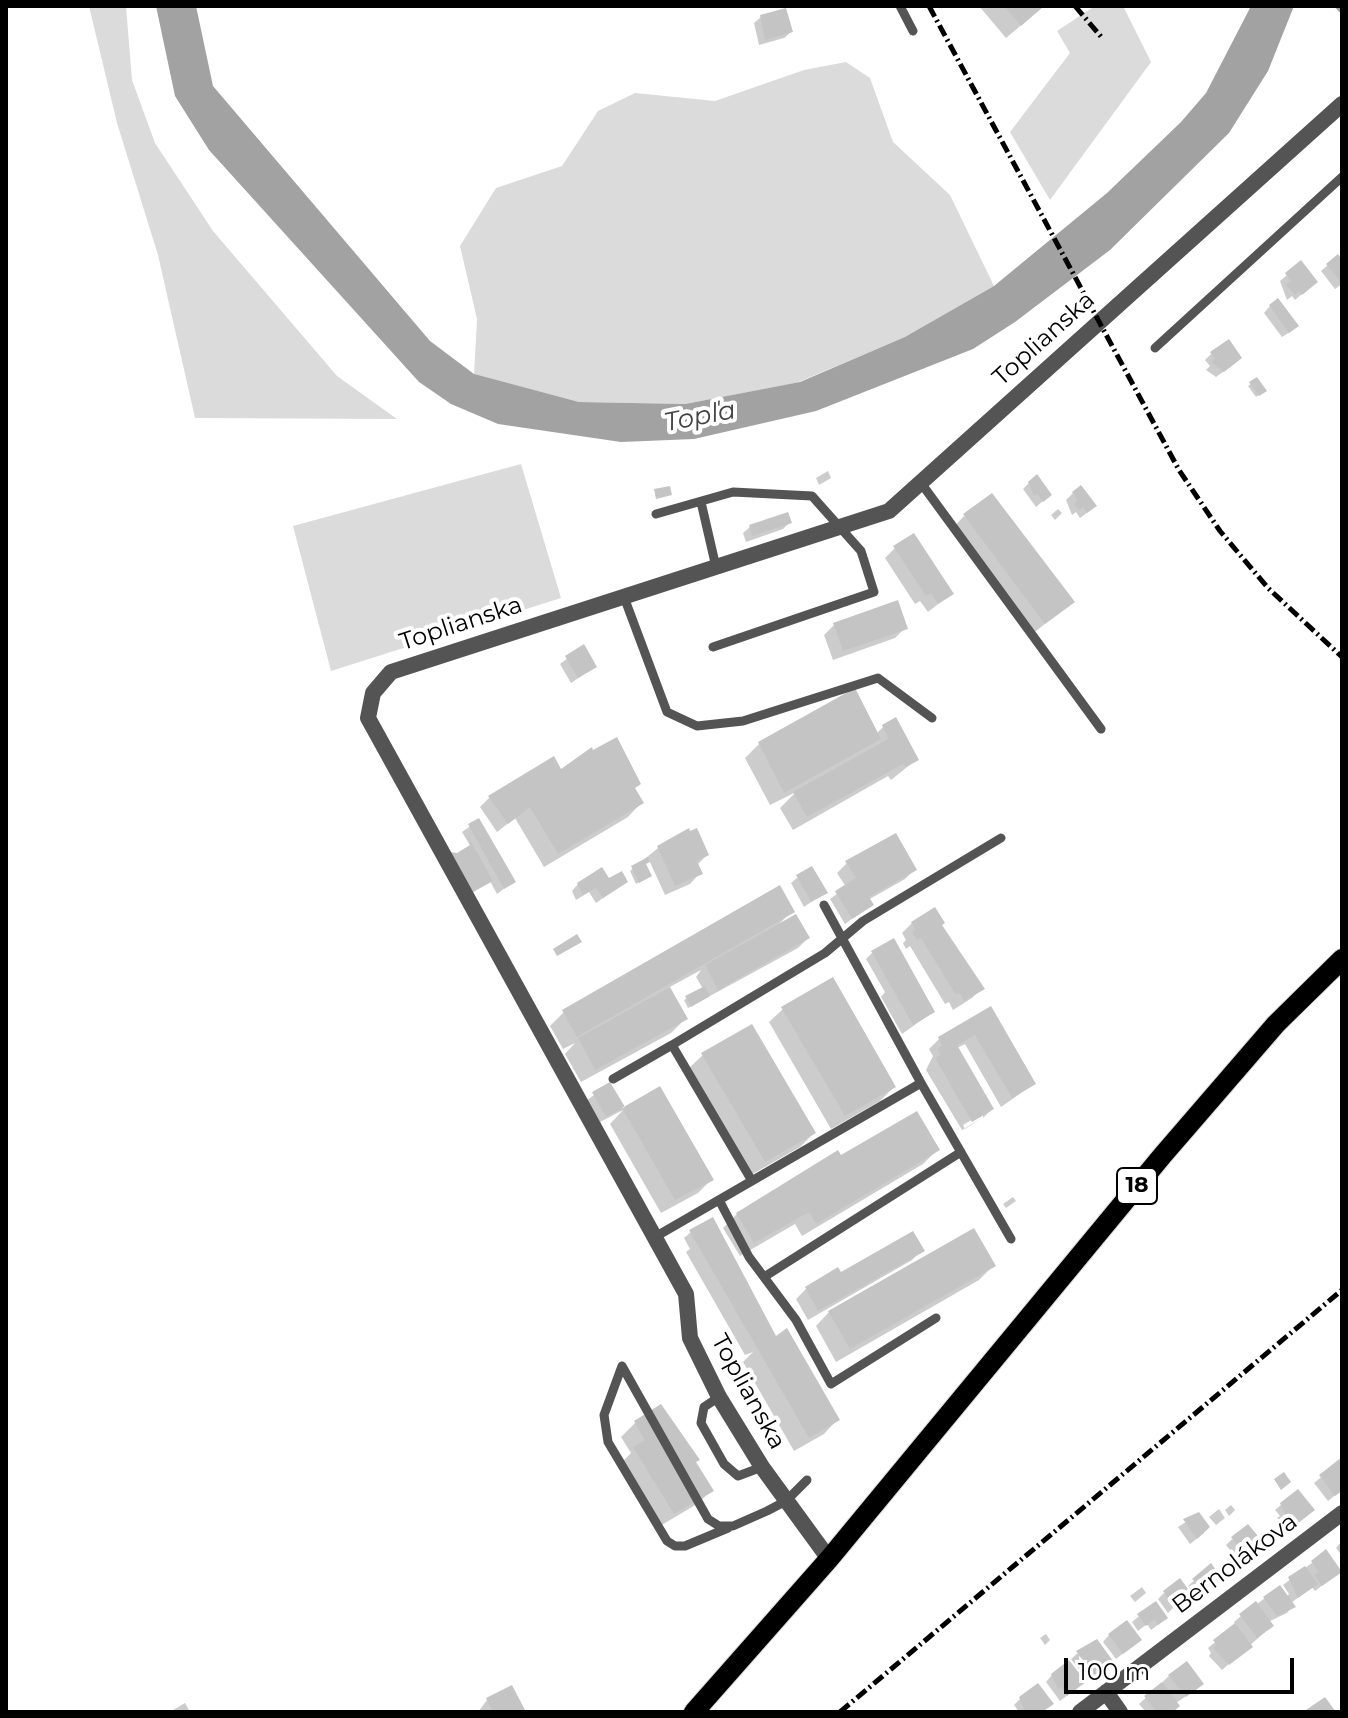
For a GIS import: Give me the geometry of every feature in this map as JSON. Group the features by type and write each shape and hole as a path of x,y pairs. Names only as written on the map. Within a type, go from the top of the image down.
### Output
{"main road":[{"name":"18","path":"694,1712 829,1559 1162,1156 1276,1024 1342,959"}],"street":[{"name":"Toplianska","path":"829,1559 762,1467 719,1397 690,1338 686,1294 368,718 373,693 391,672 889,511 1342,104"},
{"name":"Bernolákova","path":"1080,1712 1342,1513"},
{"path":"1106,1692 1120,1712"}],"lane":[{"path":"900,6 913,31"},
{"path":"1155,348 1342,177"},
{"path":"921,483 1101,729"},
{"path":"656,514 733,492 812,496 861,551 874,592 713,647"},
{"path":"701,502 716,567"},
{"path":"624,597 667,712 697,726 743,721 878,678 932,718"},
{"path":"613,1079 825,953 863,921 1001,838"},
{"path":"824,905 1011,1239"},
{"path":"672,1045 752,1181"},
{"path":"655,1237 921,1083"},
{"path":"764,1277 961,1152"},
{"path":"719,1200 764,1277 796,1320 831,1384 936,1318"},
{"path":"733,1526 719,1526 708,1519 622,1366 604,1415 608,1442 667,1541 675,1546 685,1546 733,1526 786,1501 807,1480"},
{"path":"719,1397 704,1407 701,1423 724,1464 738,1476 762,1467"}],"shaded area":[{"path":"89,6 126,6 132,80 155,143 213,231 337,376 397,419 195,418 158,255 117,123"},
{"path":"1095,6 1123,6 1151,62 1050,200 1010,132 1070,53 1057,31"},
{"path":"846,62 870,78 893,142 950,195 994,286 906,337 796,383 685,404 579,402 474,375 477,319 460,246 496,188 562,166 598,111 635,93 715,101 804,70"},
{"path":"521,464 561,598 331,671 293,526"}],"water":[{"name":"Topľa","path":"156,6 196,6 213,86 430,341 474,374 579,402 685,404 800,382 905,337 994,286 1107,193 1181,122 1206,93 1251,6 1294,6 1268,71 1229,133 1110,250 1015,322 973,349 816,411 694,439 621,442 498,424 451,404 419,382 209,150 175,96"}],"building":[{"path":"1004,6 1044,6 1021,26"},
{"path":"786,8 793,32 765,40 760,15"},
{"path":"1338,254 1342,260 1342,283 1326,264"},
{"path":"1301,260 1318,282 1302,295 1299,291 1295,295 1286,285 1291,281 1285,273"},
{"path":"1278,298 1299,326 1289,333 1269,305"},
{"path":"1229,339 1242,358 1224,372 1211,362 1215,359 1210,352"},
{"path":"1257,377 1267,391 1259,396 1249,382"},
{"path":"1037,474 1052,495 1043,502 1037,494 1034,496 1028,482"},
{"path":"1081,485 1097,506 1087,513 1083,507 1079,510 1074,504 1078,501 1072,492"},
{"path":"670,486 672,495 656,499 654,489"},
{"path":"992,493 1075,602 1045,624 963,514"},
{"path":"788,512 792,523 752,536 749,525"},
{"path":"914,533 954,594 938,604 931,593 926,596 893,546"},
{"path":"898,600 908,629 843,651 833,623"},
{"path":"584,644 597,667 578,678 565,656"},
{"path":"855,688 881,739 784,793 758,742"},
{"path":"896,717 919,760 906,767 903,764 807,817 793,792 888,739 882,725"},
{"path":"617,737 641,784 635,788 644,803 558,854 530,807 508,824 488,796 554,756 561,769 592,747 593,750"},
{"path":"479,818 516,882 504,889 468,824"},
{"path":"689,828 690,831 697,828 709,855 697,861 703,874 675,886 657,846"},
{"path":"896,833 917,870 869,897 874,905 852,919 835,891 856,878 845,861"},
{"path":"468,836 493,881 473,892 450,852 457,853 470,845"},
{"path":"648,857 650,862 646,864 652,876 639,883 631,866"},
{"path":"812,866 828,893 811,902 796,875"},
{"path":"602,867 609,878 622,871 628,882 603,898 596,888 583,895 577,883"},
{"path":"780,885 795,912 577,1037 562,1010"},
{"path":"935,907 945,923 942,925 985,989 964,1001 960,993 956,995 921,938 917,940 912,932 916,929 911,922"},
{"path":"796,914 810,938 718,990 705,965"},
{"path":"577,934 582,942 557,956 553,949"},
{"path":"894,938 935,1012 913,1025 871,951"},
{"path":"833,977 896,1087 845,1116 781,1007"},
{"path":"705,986 710,996 691,1007 685,996"},
{"path":"670,987 688,1019 595,1070 578,1038"},
{"path":"991,1006 1036,1084 1012,1098 975,1035 957,1045 994,1109 972,1122 935,1058 941,1055 937,1049 942,1046 938,1037"},
{"path":"752,1024 816,1133 765,1162 701,1053"},
{"path":"610,1082 625,1107 606,1117 592,1092"},
{"path":"660,1086 714,1180 675,1200 622,1108"},
{"path":"917,1111 940,1150 816,1224 809,1212 754,1243 736,1213 838,1150 841,1155"},
{"path":"713,1217 776,1336 787,1328 840,1420 809,1438 689,1230"},
{"path":"974,1228 996,1266 850,1349 828,1311"},
{"path":"913,1231 925,1251 818,1311 805,1287 838,1267 841,1272"},
{"path":"661,1404 700,1460 696,1462 714,1491 674,1514 633,1447 645,1440 634,1421"},
{"path":"1342,1457 1342,1491 1335,1496 1319,1475"},
{"path":"1284,1472 1291,1482 1281,1490 1274,1479"},
{"path":"1298,1489 1315,1510 1297,1524 1289,1514 1286,1517 1280,1503"},
{"path":"1199,1512 1210,1527 1197,1539 1183,1519"},
{"path":"1248,1524 1267,1547 1249,1560 1231,1537"},
{"path":"1326,1549 1342,1572 1322,1586 1314,1575 1319,1572 1311,1561"},
{"path":"1211,1563 1223,1580 1208,1591 1192,1579"},
{"path":"1305,1566 1318,1584 1298,1598 1288,1577"},
{"path":"1180,1578 1196,1600 1184,1608 1181,1604 1175,1608 1163,1591"},
{"path":"1280,1585 1296,1607 1277,1616 1263,1597"},
{"path":"1156,1601 1168,1618 1158,1625 1155,1619 1146,1626 1137,1614"},
{"path":"1256,1601 1274,1626 1257,1638 1239,1614"},
{"path":"1127,1620 1142,1640 1123,1654 1108,1634"},
{"path":"1235,1623 1253,1647 1229,1665 1213,1648 1217,1645 1213,1640"},
{"path":"1097,1639 1113,1661 1095,1675 1076,1651"},
{"path":"1069,1660 1086,1682 1067,1696 1061,1687 1058,1689 1051,1674"},
{"path":"1187,1661 1204,1684 1186,1697 1168,1675"},
{"path":"1162,1682 1180,1706 1173,1712 1157,1712 1144,1696"},
{"path":"1038,1683 1054,1704 1042,1712 1025,1712 1019,1697"},
{"path":"512,1685 526,1712 493,1712 486,1698"},
{"path":"1325,1697 1336,1712 1303,1712"}],"waterway":[{"path":"1337,6 1342,11"}],"railway":[{"path":"929,6 1179,470 1220,531 1268,588 1342,657"},
{"path":"1075,6 1103,39"},
{"path":"840,1712 1342,1290"}]}
